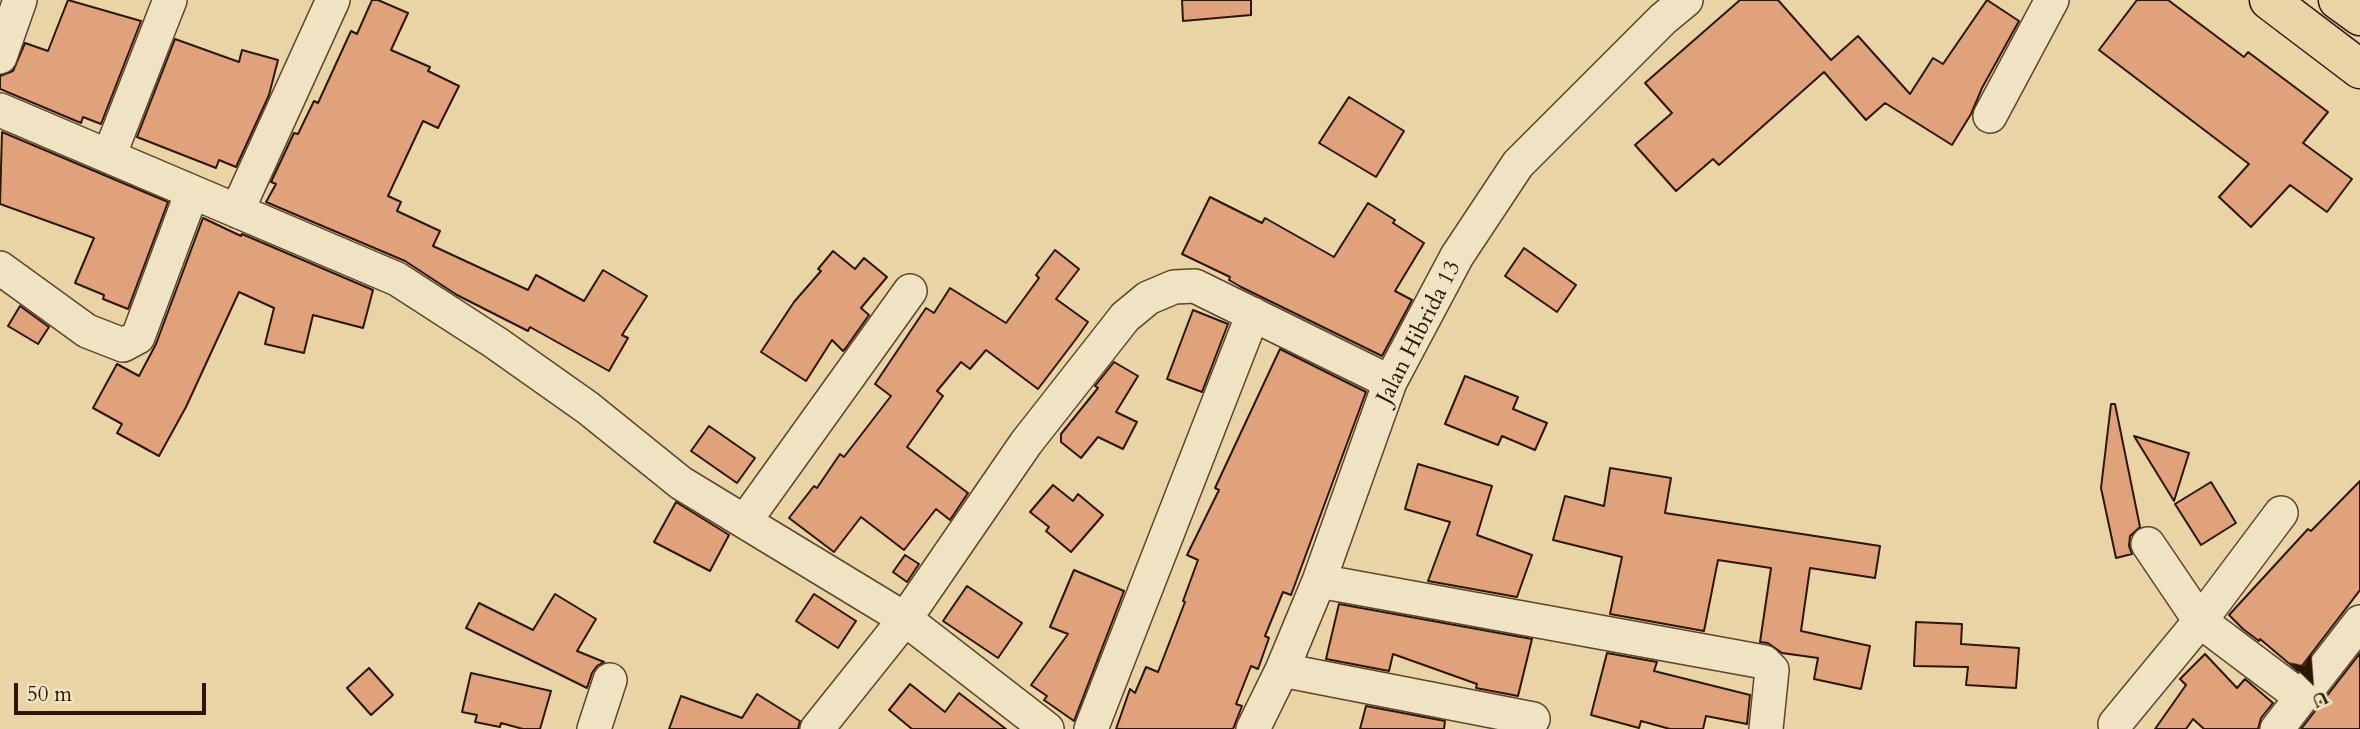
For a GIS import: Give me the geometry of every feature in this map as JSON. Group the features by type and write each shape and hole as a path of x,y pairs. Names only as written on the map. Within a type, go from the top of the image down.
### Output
{"main road":[{"path":"2269,0 2360,69"},
{"path":"2338,0 2360,16"}],"street":[{"path":"0,57 20,0"},
{"path":"109,156 170,0"},
{"path":"237,211 332,0"},
{"path":"1990,116 2052,0"},
{"name":"Jalan Hibrida 13","path":"1254,729 1319,581 1390,382 1457,256 1518,164 1665,6"},
{"path":"0,110 397,279 496,343 588,408 681,483 905,619 1047,729"},
{"path":"0,268 87,331 122,345 138,338 192,192"},
{"path":"817,729 905,619 1026,443 1125,317 1148,298 1174,287 1195,286 1390,382"},
{"path":"745,521 910,291"},
{"path":"1091,729 1253,314"},
{"path":"2115,724 2200,621 2281,513"},
{"path":"2148,544 2200,621 2301,697"},
{"path":"1319,581 1764,662 1772,670 1766,729"},
{"path":"2277,729 2360,622"},
{"path":"1282,670 1533,719"},
{"path":"594,729 610,680"}],"building":[{"path":"68,0 141,21 101,124 83,117 81,123 0,89 0,76 13,71 25,43 48,51"},
{"path":"372,0 408,13 391,50 430,67 428,71 459,86 438,128 423,121 388,196 401,202 397,211 440,231 433,246 528,290 536,275 584,301 603,270 647,296 622,335 628,338 609,371 530,327 528,331 457,295 405,261 266,202 276,184 271,182 294,133 298,134 314,101 318,103 351,31 357,34"},
{"path":"1182,0 1251,0 1251,15 1183,21"},
{"path":"1740,0 1778,0 1831,60 1858,36 1910,94 1933,58 1943,64 1987,0 2019,21 1952,145 1885,103 1866,120 1824,72 1719,165 1713,159 1676,191 1635,145 1672,113 1645,83"},
{"path":"2137,0 2168,0 2244,57 2248,52 2328,112 2303,143 2352,179 2327,212 2290,185 2251,227 2219,197 2249,164 2099,50"},
{"path":"175,39 239,62 242,50 278,60 269,95 236,167 219,160 216,168 137,137"},
{"path":"1349,97 1404,131 1376,177 1319,143"},
{"path":"2,132 168,202 128,309 75,283 94,238 0,204"},
{"path":"1210,197 1262,223 1265,218 1334,257 1368,203 1424,243 1395,291 1412,300 1382,356 1241,287 1229,280 1230,277 1182,254"},
{"path":"203,218 373,290 363,328 313,315 304,353 265,344 274,308 239,292 186,407 159,456 117,433 122,424 93,408 117,364 139,376 156,344"},
{"path":"1524,248 1576,285 1557,312 1505,276"},
{"path":"1055,250 1079,269 1056,299 1088,322 1076,339 1038,389 986,350 970,369 961,362 937,391 943,396 907,447 968,493 950,520 936,509 904,550 861,517 834,552 789,518 814,486 817,488 840,454 844,457 891,396 875,384 926,308 934,313 950,288 1006,323 1039,278 1036,275"},
{"path":"833,251 855,269 864,258 887,277 861,308 869,315 845,349 843,351 832,340 806,381 761,352 794,302 821,271 818,269"},
{"path":"20,306 49,327 38,344 8,326"},
{"path":"1193,310 1228,324 1202,392 1167,379"},
{"path":"1280,349 1366,392 1291,595 1283,592 1265,636 1269,638 1258,669 1251,666 1236,704 1242,706 1233,729 1116,729 1130,689 1135,693 1146,667 1158,672 1198,560 1187,555 1219,490 1215,488"},
{"path":"1114,362 1138,376 1116,412 1137,422 1123,449 1098,437 1081,458 1061,442 1061,434 1098,388 1095,386"},
{"path":"1465,376 1518,397 1513,409 1547,423 1535,450 1502,436 1498,445 1445,424"},
{"path":"2111,404 2115,404 2140,527 2130,536 2132,554 2116,558 2101,488"},
{"path":"709,426 755,458 737,483 691,451"},
{"path":"2134,436 2189,453 2174,501"},
{"path":"1418,464 1492,486 1477,535 1532,555 1517,597 1428,581 1450,522 1405,509"},
{"path":"1610,468 1671,478 1665,513 1880,546 1875,578 1810,568 1801,631 1870,646 1861,689 1814,679 1818,658 1782,653 1768,643 1760,642 1771,568 1718,560 1704,631 1610,614 1622,557 1553,540 1565,496 1604,506"},
{"path":"2360,481 2360,590 2298,671 2229,615 2308,529 2311,531"},
{"path":"2211,482 2236,523 2201,545 2175,504"},
{"path":"1053,485 1073,501 1078,494 1103,515 1071,552 1046,531 1049,527 1030,512"},
{"path":"676,502 729,535 710,571 654,542"},
{"path":"905,555 919,564 907,582 893,572"},
{"path":"1074,570 1124,591 1074,721 1044,700 1047,696 1031,685 1068,634 1050,627"},
{"path":"967,586 1022,623 998,658 943,621"},
{"path":"555,594 596,619 577,651 604,662 592,673 587,688 466,628 479,603 533,630"},
{"path":"814,594 856,621 838,648 796,621"},
{"path":"1339,604 1532,639 1518,696 1476,688 1477,684 1393,654 1389,671 1326,659"},
{"path":"1916,622 1962,624 1961,644 2019,648 2016,688 1966,685 1968,667 1914,666"},
{"path":"1607,653 1657,662 1654,671 1750,695 1747,724 1706,716 1703,729 1670,729 1641,721 1639,728 1591,715"},
{"path":"2360,653 2360,729 2301,729"},
{"path":"2205,654 2237,688 2245,679 2273,703 2261,718 2258,729 2204,729 2193,719 2186,729 2155,729 2186,685 2180,679"},
{"path":"369,668 393,695 371,715 347,688"},
{"path":"471,673 551,691 540,729 523,729 501,723 500,727 475,722 477,715 462,712"},
{"path":"910,684 945,712 959,693 1006,729 912,729 889,710"},
{"path":"757,694 800,721 798,729 669,729 681,696 742,718"},
{"path":"1366,706 1445,721 1444,729 1360,729"}]}
